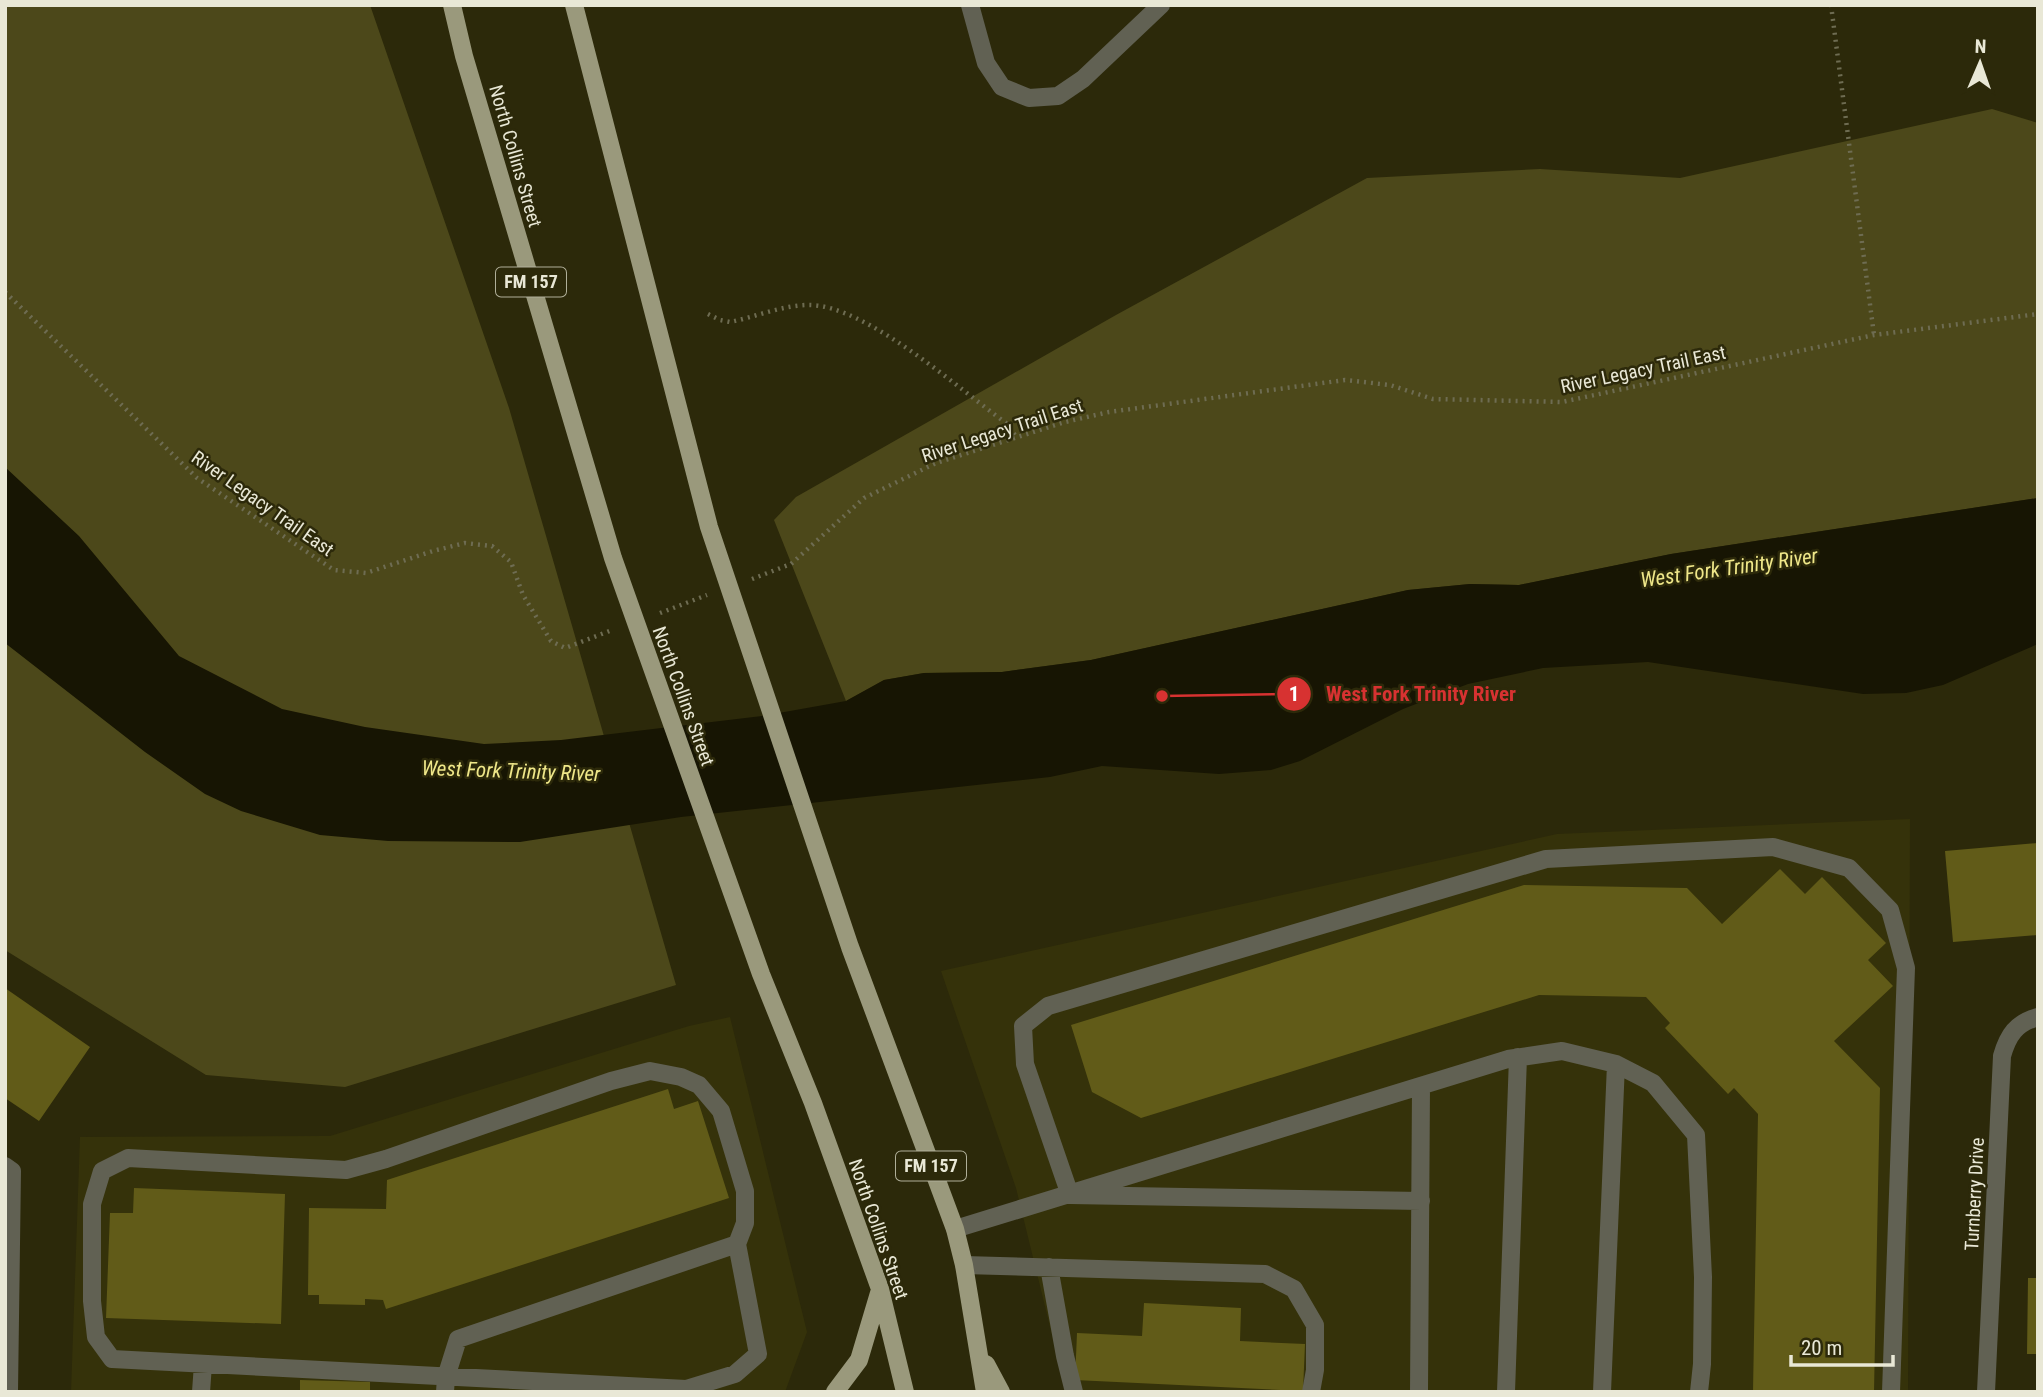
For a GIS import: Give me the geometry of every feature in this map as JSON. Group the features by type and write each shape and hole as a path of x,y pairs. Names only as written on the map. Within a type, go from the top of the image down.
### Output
{"main road":[{"name":"North Collins Street","path":"452,5 464,56 613,558 761,974 813,1103 880,1289 905,1392"},
{"name":"FM 157","path":"574,5 709,527 850,947 955,1229 964,1265 985,1392"},
{"path":"835,1392 859,1360 880,1289"},
{"path":"980,1353 1001,1392"}],"street":[{"path":"970,5 986,63 1002,87 1029,98 1058,96 1083,79 1161,5"},
{"path":"1070,1195 1025,1064 1023,1026 1048,1006 1546,859 1773,847 1849,868 1890,910 1906,968 1891,1392"},
{"name":"Turnberry Drive","path":"1986,1392 2002,1056 2008,1036 2038,1017"},
{"path":"955,1229 1518,1057 1562,1051 1616,1064 1653,1083 1696,1135 1703,1277 1699,1392"},
{"path":"1506,1392 1518,1057"},
{"path":"1602,1392 1616,1064"},
{"path":"650,1071 681,1077 699,1085 721,1111 745,1191 745,1223 737,1244 758,1354 735,1374 686,1389 643,1389 446,1384 203,1364 112,1359 96,1337 92,1301 92,1204 102,1171 128,1158 346,1170 386,1159 611,1080 650,1071"},
{"path":"1419,1392 1421,1087"},
{"path":"5,1166 12,1171 9,1392"},
{"path":"1070,1195 1421,1201"},
{"path":"446,1384 458,1339 737,1244"},
{"path":"964,1265 1265,1274 1294,1289 1315,1325 1315,1370 1311,1392"},
{"path":"1049,1267 1074,1392"},
{"path":"201,1392 203,1364"}],"path":[{"path":"1831,5 1874,335"},
{"name":"River Legacy Trail East","path":"5,292 197,478 334,570 366,573 466,543 492,545 511,562 523,595 551,641 565,648 615,629"},
{"path":"708,314 730,322 806,305 839,310 900,343 1006,423 1017,438"},
{"name":"River Legacy Trail East","path":"741,583 791,564 864,498 936,463 1065,422 1109,412 1345,380 1390,385 1433,399 1562,402 1874,335 2038,314"},
{"path":"653,615 716,592"}],"shaded area":[{"path":"5,5 370,5 509,408 676,985 345,1087 206,1075 5,950"},
{"path":"1992,109 2038,123 2038,498 1671,554 1519,585 1470,584 1408,590 1091,660 1002,672 924,673 884,680 846,701 774,520 796,497 1116,315 1367,178 1540,169 1680,178"},
{"path":"1910,819 1908,1392 1066,1392 1016,1188 941,971 1557,834"},
{"path":"730,1017 807,1332 785,1392 71,1392 80,1137 330,1136 689,1026"}],"water":[{"path":"5,467 79,536 179,656 282,709 365,727 484,744 561,740 762,716 846,701 884,680 924,673 1002,672 1091,660 1408,590 1470,584 1519,585 1671,554 2038,498 2038,644 1943,685 1906,693 1863,694 1648,662 1543,668 1468,684 1403,709 1300,761 1271,770 1219,774 1102,766 1050,777 681,817 520,842 388,841 320,835 241,811 205,794 145,752 5,643"}],"building":[{"path":"2038,843 2038,935 1953,942 1945,851"},
{"path":"1780,869 1805,894 1822,877 1886,943 1868,960 1893,986 1834,1041 1880,1088 1874,1392 1753,1392 1758,1114 1734,1088 1728,1094 1665,1028 1670,1023 1646,997 1539,995 1141,1118 1092,1092 1071,1025 1524,885 1687,888 1722,924"},
{"path":"5,988 90,1047 39,1121 5,1098"},
{"path":"668,1089 674,1109 698,1101 729,1198 386,1309 383,1300 365,1299 365,1305 319,1304 319,1295 308,1295 309,1208 386,1209 387,1180"},
{"path":"134,1188 285,1194 281,1324 106,1318 110,1213 133,1213"},
{"path":"2028,1278 2038,1278 2038,1354 2027,1354"},
{"path":"1144,1303 1241,1308 1240,1341 1305,1344 1303,1391 1075,1380 1077,1333 1142,1336"},
{"path":"300,1380 370,1382 370,1392 300,1392"}],"place":[{"name":"West Fork Trinity River","path":"1162,696"}]}
